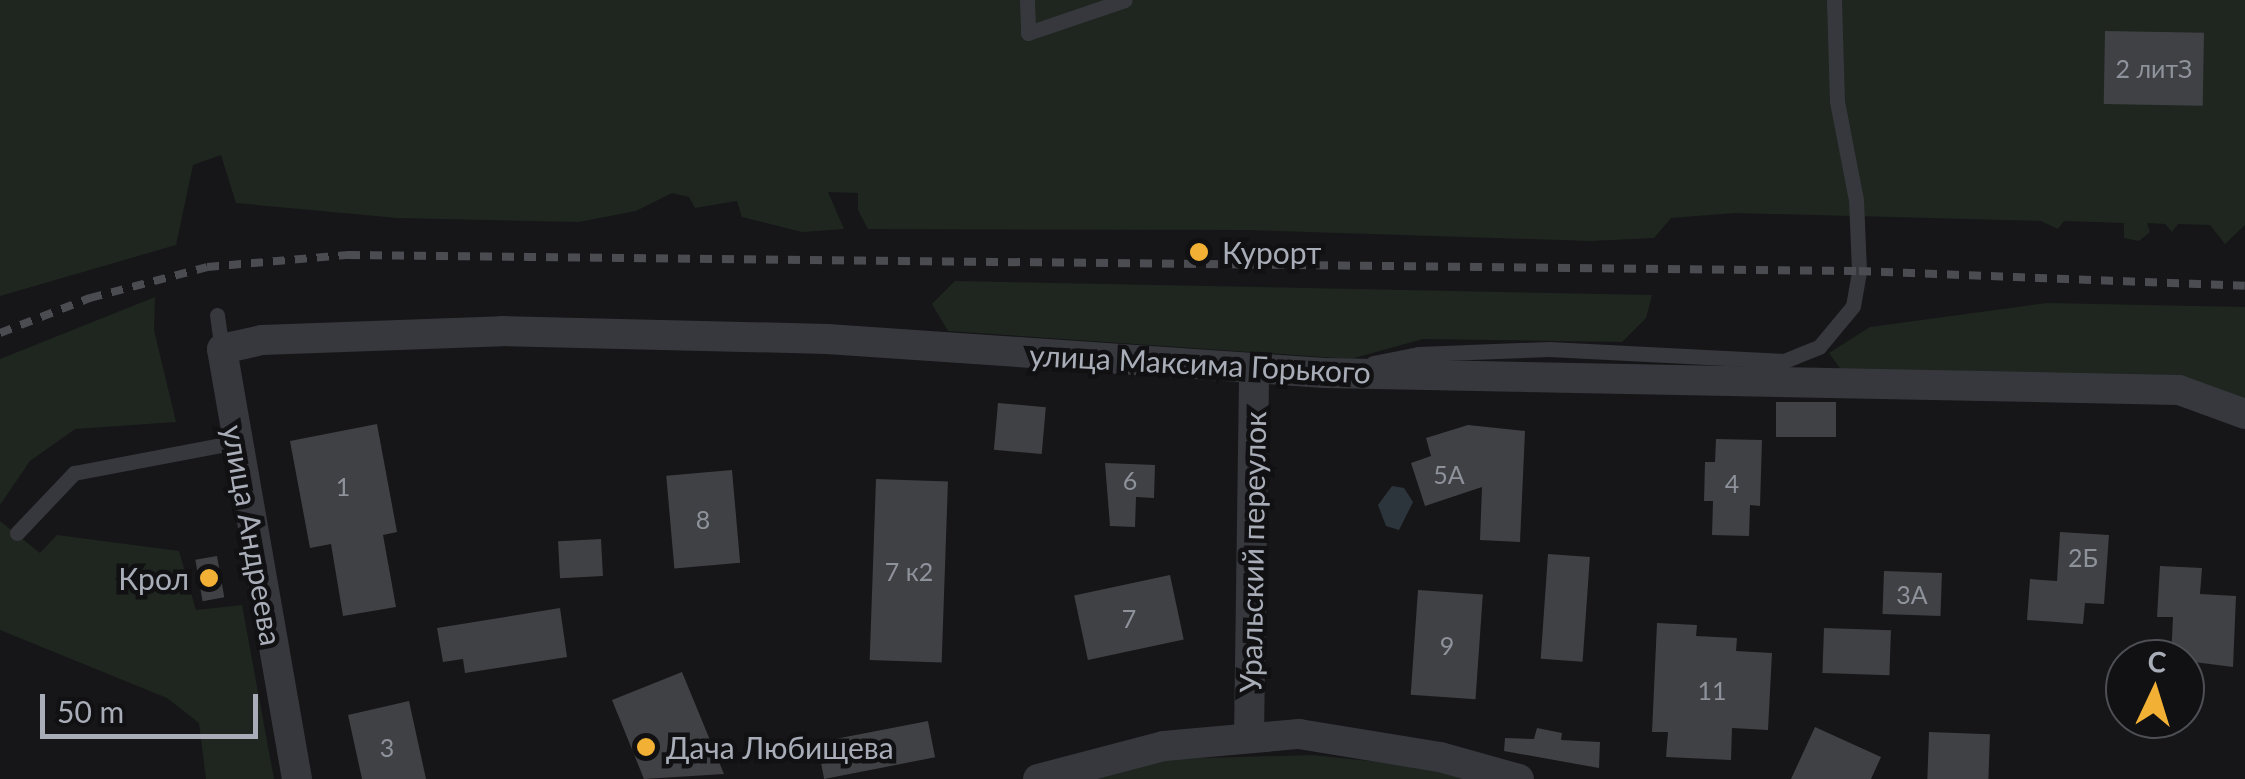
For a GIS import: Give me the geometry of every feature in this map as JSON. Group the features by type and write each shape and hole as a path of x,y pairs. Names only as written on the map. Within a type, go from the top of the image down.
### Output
{"street":[{"name":"улица Максима Горького","path":"222,350 262,340 502,331 827,339 1325,373 2180,390 2245,414"},
{"name":"улица Андреева","path":"222,350 296,779"},
{"name":"Уральский переулок","path":"1249,736 1254,369"},
{"path":"1038,779 1164,746 1300,734 1378,746 1518,779"}],"lane":[{"path":"1027,0 1028,34 1124,0"},
{"path":"1325,373 1418,354 1549,349 1784,361 1819,347 1853,306 1858,272 1856,200 1836,101 1834,0"},
{"path":"216,315 222,350"},
{"path":"17,534 74,472 236,442"}],"shaded area":[{"path":"0,0 2245,0 2245,225 2225,244 2210,225 2178,224 2172,232 2165,224 2147,223 2150,232 2139,241 2124,238 2124,223 2064,221 2058,229 2041,221 1735,213 1671,218 1654,238 1590,241 1249,230 868,229 858,210 858,193 828,192 844,229 802,232 742,217 737,201 695,208 689,197 672,193 636,211 579,222 397,218 236,203 221,155 193,165 176,245 0,296"},
{"path":"955,281 1652,295 1646,318 1622,342 1423,339 1351,359 948,331 932,304"},
{"path":"155,297 154,330 176,422 75,429 30,461 0,505 0,359"},
{"path":"2047,303 2245,307 2245,400 1842,371 1829,353 1870,327"},
{"path":"1392,486 1404,488 1413,502 1399,530 1386,526 1378,505"},
{"path":"0,521 40,553 57,535 179,551 196,610 242,605 274,779 206,779 199,723 167,698 0,630"},
{"path":"1313,755 1435,768 1473,779 1089,779 1167,759"}],"building":[{"path":"2105,31 2204,33 2203,106 2104,104"},
{"path":"1776,402 1836,402 1836,437 1776,437"},
{"path":"998,403 1046,407 1042,454 994,450"},
{"path":"377,424 397,532 383,535 396,607 343,616 331,544 310,548 290,441"},
{"path":"1468,425 1525,431 1520,542 1480,540 1482,487 1425,506 1411,463 1431,456 1426,438"},
{"path":"1716,439 1762,440 1760,506 1750,505 1749,536 1712,535 1713,501 1704,501 1705,462 1715,462"},
{"path":"1105,463 1155,465 1154,498 1136,497 1135,527 1110,526"},
{"path":"732,470 740,563 674,568 666,476"},
{"path":"876,479 948,482 942,662 870,660"},
{"path":"2060,532 2109,535 2104,604 2085,603 2083,624 2027,620 2030,579 2057,581"},
{"path":"601,539 603,576 560,578 558,541"},
{"path":"1548,554 1590,557 1583,662 1541,659"},
{"name":"Крол","path":"217,556 224,597 203,601 195,560"},
{"path":"2160,566 2202,568 2200,594 2236,596 2233,667 2205,663 2205,639 2172,639 2173,617 2157,617"},
{"path":"1884,571 1942,573 1940,616 1882,614"},
{"path":"1170,575 1184,640 1088,660 1074,595"},
{"path":"1418,590 1483,595 1476,699 1411,695"},
{"path":"560,608 567,657 465,673 463,659 443,662 437,628"},
{"path":"1657,623 1697,625 1696,636 1737,638 1736,651 1772,653 1768,730 1732,728 1731,760 1666,757 1668,732 1652,732"},
{"path":"1824,628 1891,630 1889,675 1822,673"},
{"path":"682,672 724,774 644,779 612,700"},
{"path":"409,701 426,779 362,779 348,715"},
{"path":"928,721 935,757 824,779 817,743"},
{"path":"1815,727 1881,757 1871,779 1791,779"},
{"path":"1537,728 1562,733 1561,740 1600,742 1599,768 1504,751 1505,738 1534,739"},
{"path":"1929,732 1990,734 1988,779 1927,779"}],"railway":[{"path":"0,333 90,298 207,267 348,255 1859,271 2245,286"}],"place":[{"name":"Курорт","path":"1199,252"},
{"name":"Крол","path":"209,578"},
{"name":"Дача Любищева","path":"646,747"}]}
